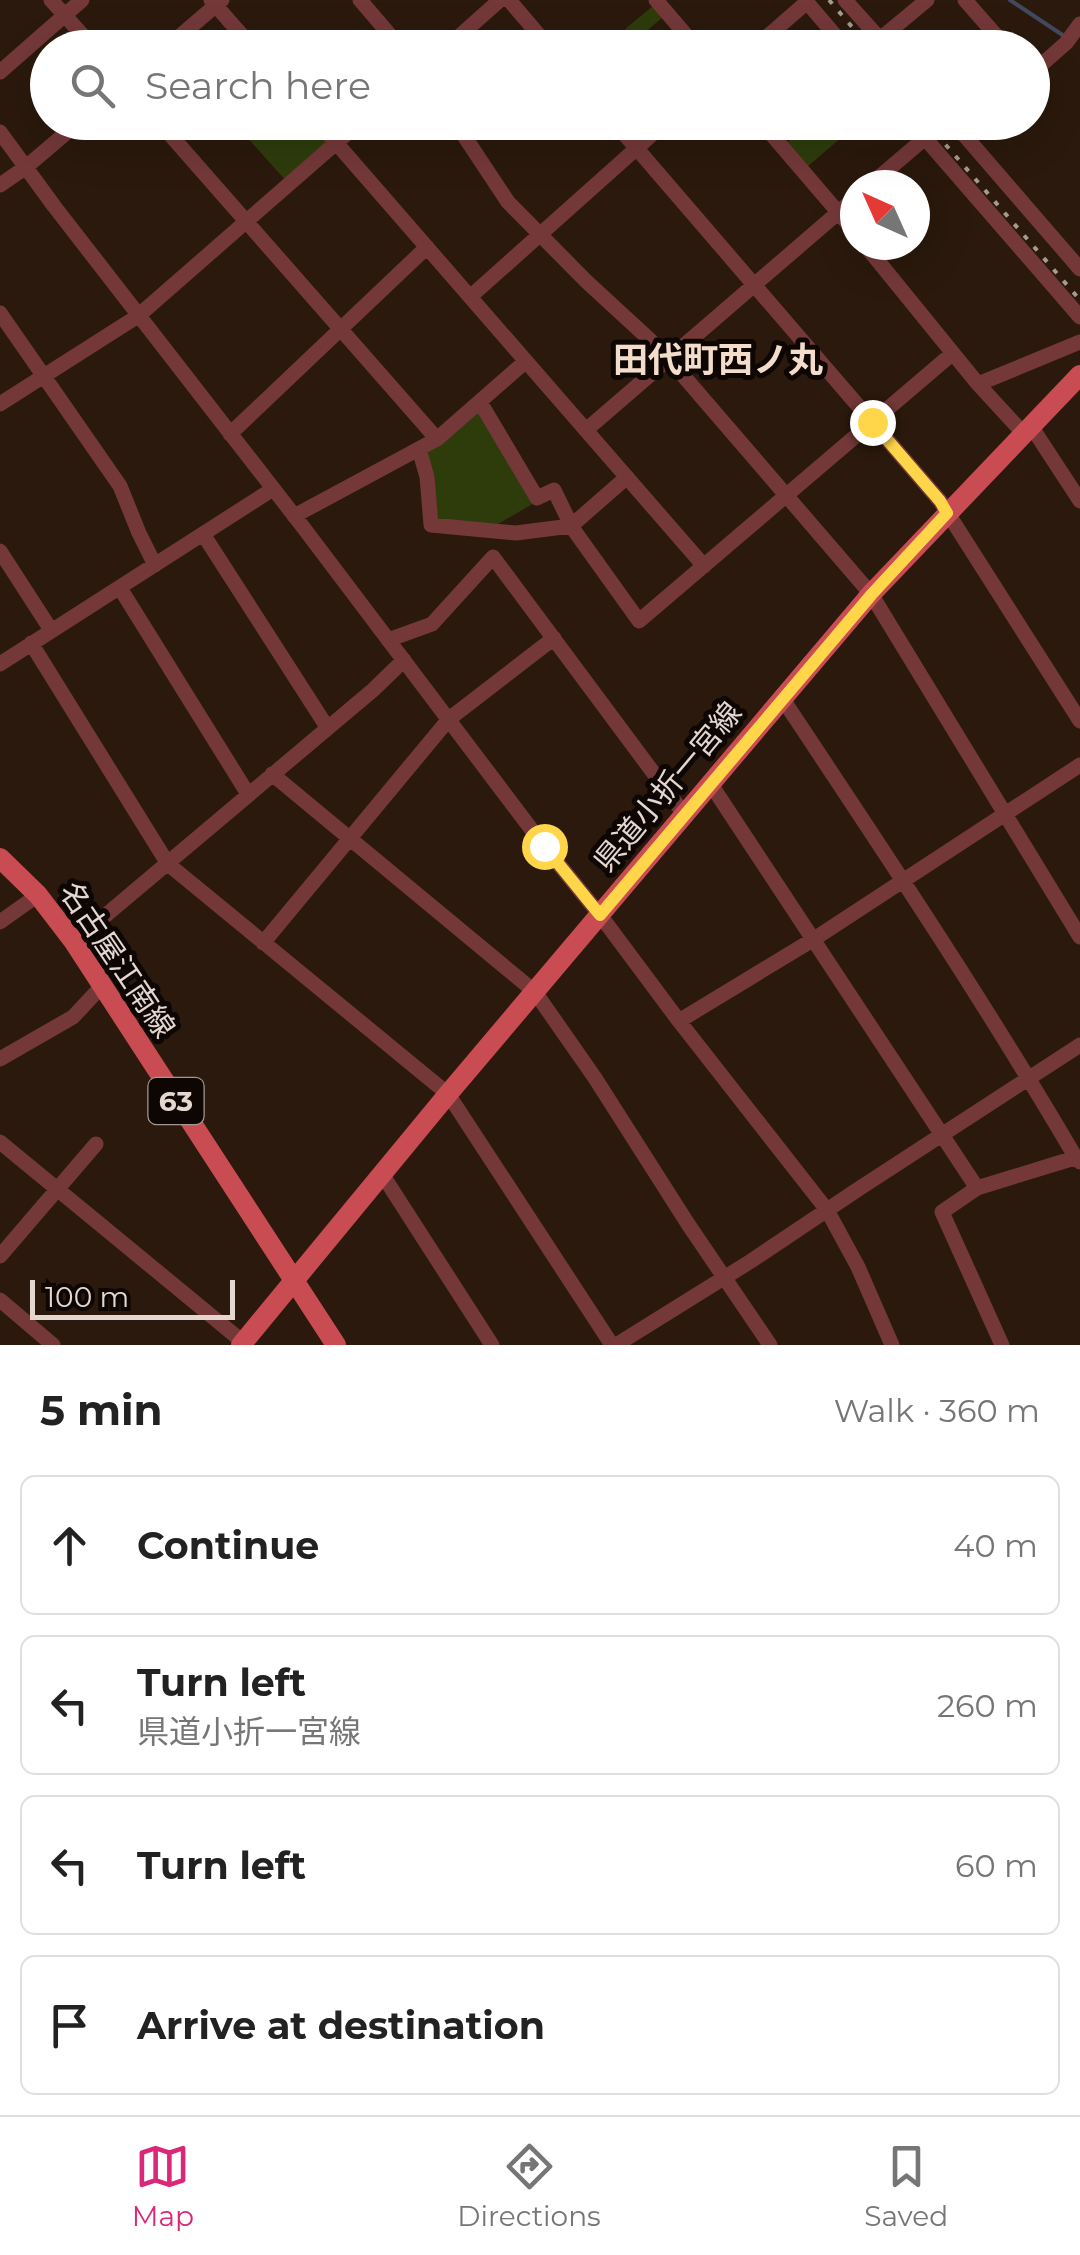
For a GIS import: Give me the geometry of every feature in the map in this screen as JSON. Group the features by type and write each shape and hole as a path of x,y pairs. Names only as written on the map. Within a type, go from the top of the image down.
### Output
{"main road":[{"name":"県道小折一宮線","path":"242,1344 782,698 872,594 1080,375"},
{"name":"名古屋江南線","path":"2,862 38,894 74,942 336,1345"}],"street":[{"path":"51,0 78,30"},
{"path":"47,30 82,0"},
{"path":"360,0 386,30"},
{"path":"466,30 500,0"},
{"path":"509,0 535,30"},
{"path":"656,0 682,30"},
{"path":"845,0 872,30"},
{"path":"897,30 927,0"},
{"path":"966,0 992,30"},
{"path":"774,30 806,1 831,30"},
{"path":"186,30 216,2 239,30"},
{"path":"1050,58 1080,24"},
{"path":"1066,43 1080,54"},
{"path":"0,72 30,45"},
{"path":"0,132 827,1210 892,1345"},
{"path":"0,186 57,140"},
{"path":"174,140 437,439"},
{"path":"333,140 704,566"},
{"path":"0,404 138,316 339,140"},
{"path":"467,140 508,202 668,358 872,594 1080,937"},
{"path":"629,140 940,501 1080,720"},
{"path":"470,297 643,140"},
{"path":"777,140 840,214"},
{"path":"887,170 922,140"},
{"path":"926,140 1080,317"},
{"path":"970,140 1080,270"},
{"path":"586,430 838,212"},
{"path":"230,434 426,247"},
{"path":"877,260 978,384 1027,430 1080,501"},
{"path":"0,313 120,486 155,565"},
{"path":"978,384 1080,342"},
{"path":"480,402 537,498 554,490 571,526 639,621 953,352"},
{"path":"294,516 437,439 526,361"},
{"path":"419,449 427,477 431,525 516,532 571,526 627,477"},
{"path":"0,664 273,489"},
{"path":"388,640 432,624 516,532"},
{"path":"203,534 327,727"},
{"path":"0,552 51,630"},
{"path":"494,557 684,814"},
{"path":"120,588 248,794"},
{"path":"264,943 449,719 554,638"},
{"path":"31,643 168,864 448,1094 614,1345 724,1278 1080,1045"},
{"path":"74,942 404,660"},
{"path":"782,698 904,880 1078,1160 977,1188 942,1212 1002,1345"},
{"path":"679,1021 814,939 1080,765"},
{"path":"272,774 535,992 770,1345"},
{"path":"710,782 977,1188"},
{"path":"0,844 2,862"},
{"path":"0,922 38,894"},
{"path":"0,1059 73,1017 102,987"},
{"path":"0,1142 242,1344"},
{"path":"0,1256 96,1144"},
{"path":"382,1174 492,1345"},
{"path":"0,1300 53,1345"}],"green space":[{"path":"653,6 663,17 648,30 625,29"},
{"path":"249,140 326,140 326,145 286,181"},
{"path":"790,140 838,140 806,168 785,144"},
{"path":"480,408 536,502 498,524 438,520 428,451"}],"waterway":[{"path":"1010,0 1064,36"}],"railway":[{"path":"829,0 855,30"},
{"path":"942,140 1080,300"}],"district":[{"name":"田代町西ノ丸","path":"718,360"}],"route":[{"path":"544,846 600,915 872,594 947,513 872,422"}]}
